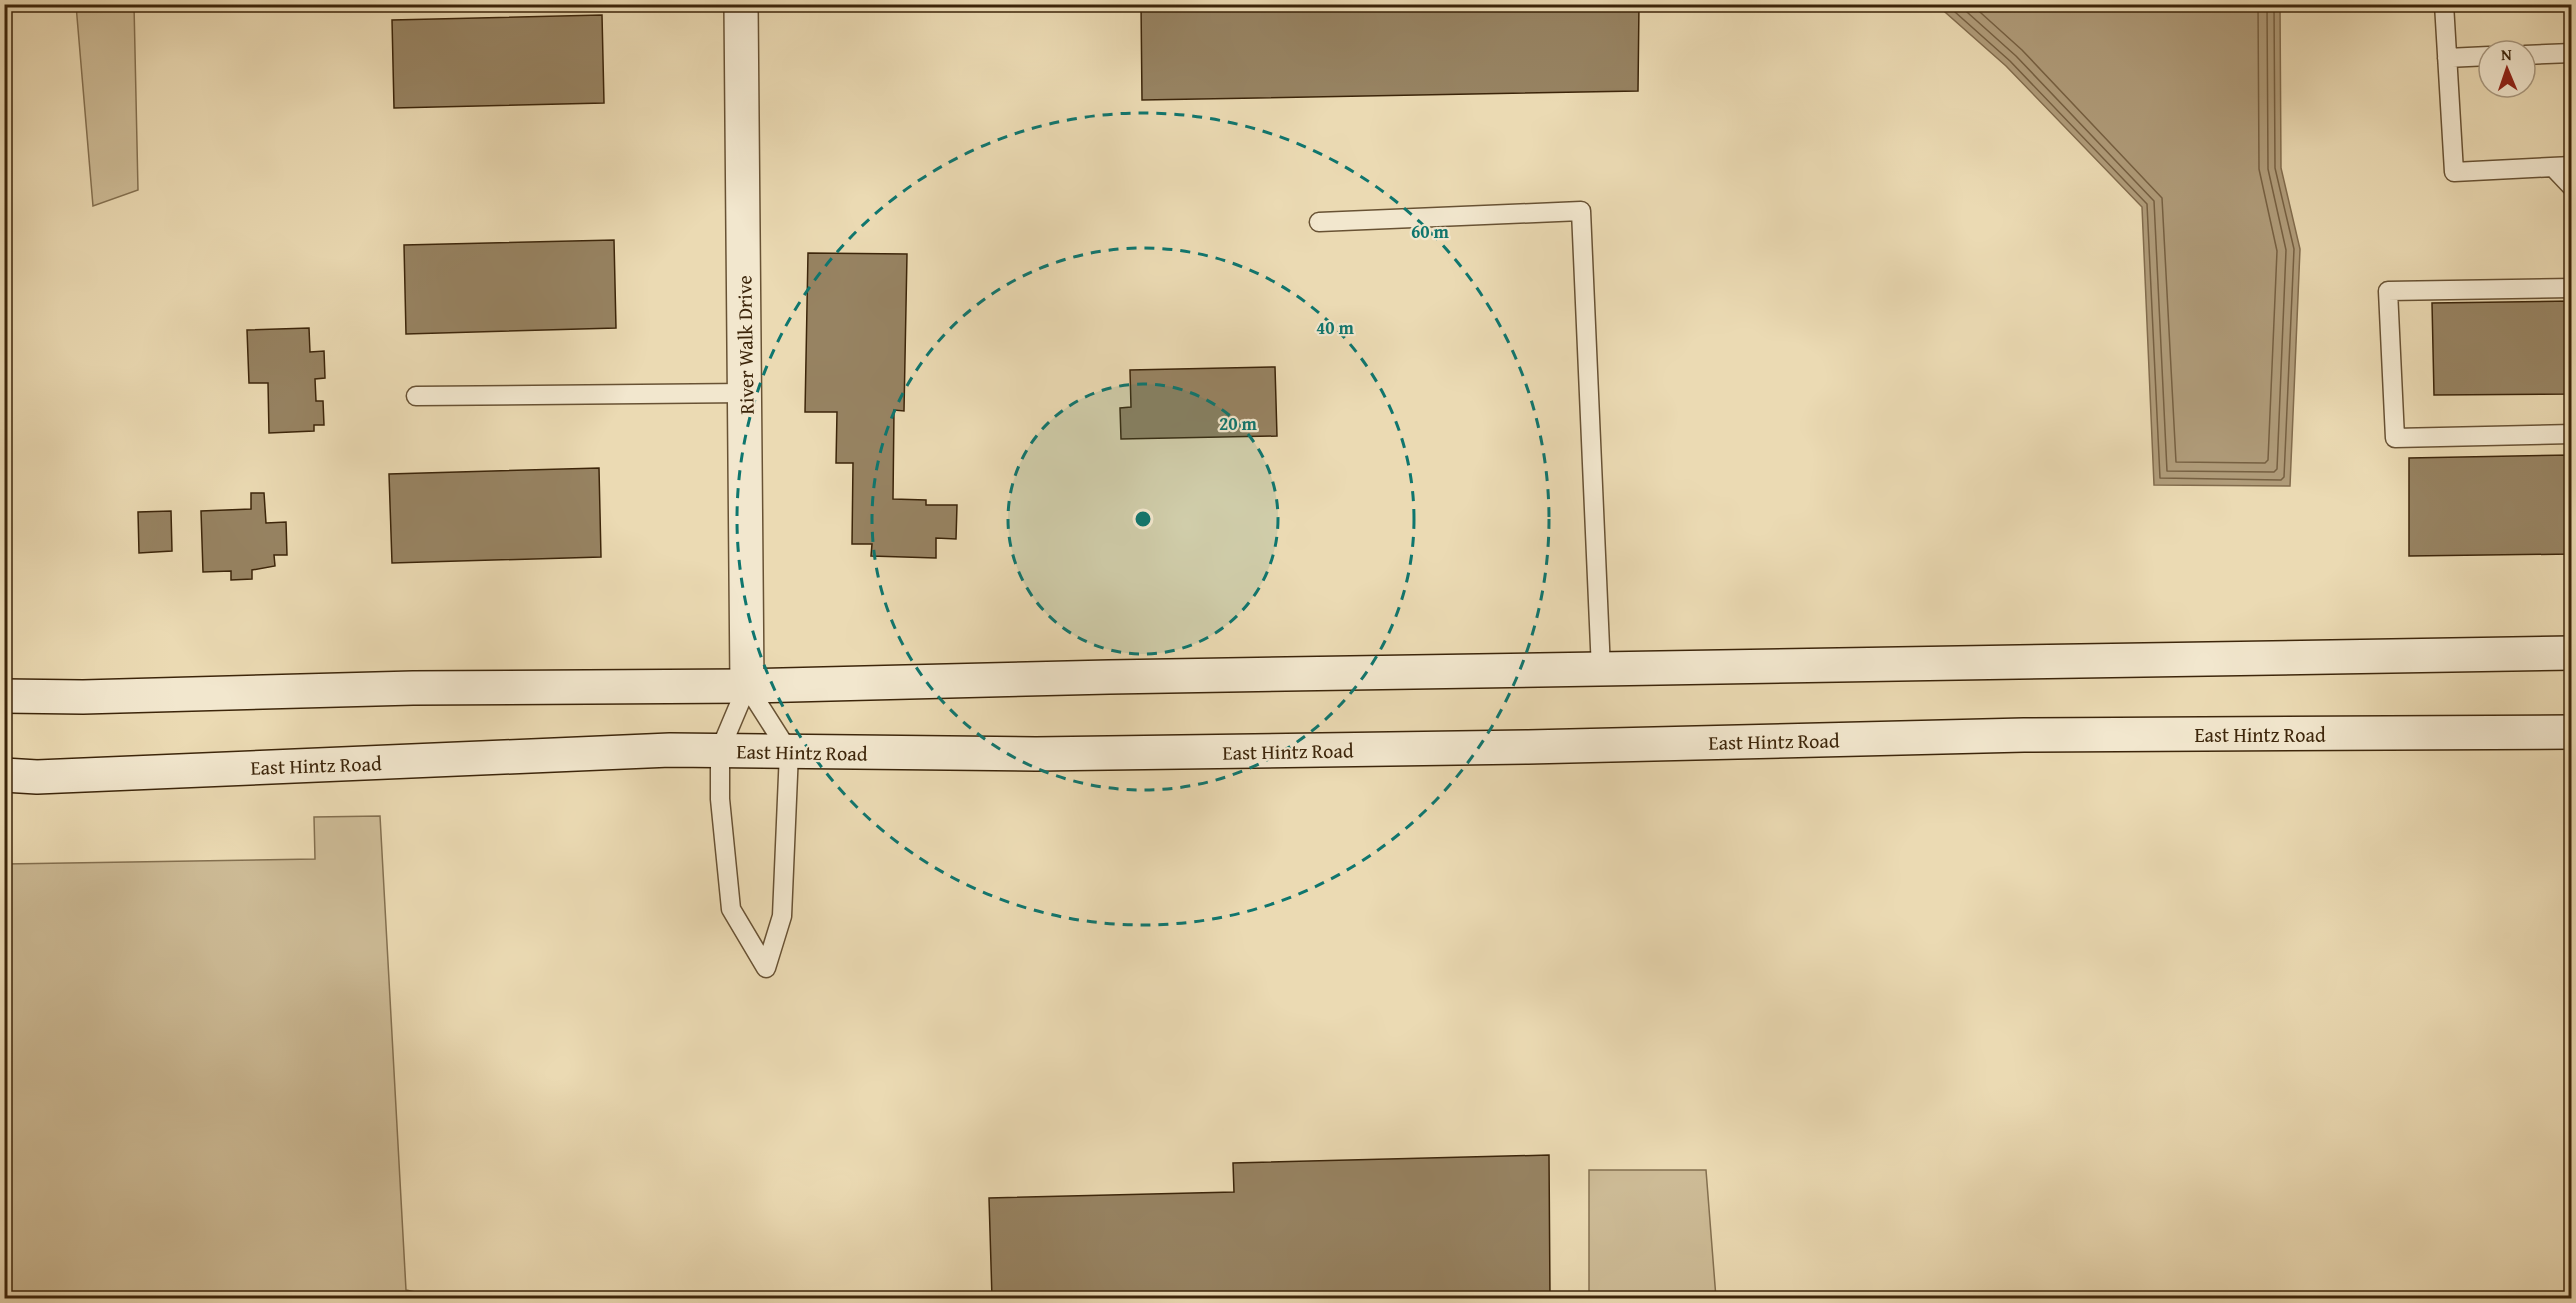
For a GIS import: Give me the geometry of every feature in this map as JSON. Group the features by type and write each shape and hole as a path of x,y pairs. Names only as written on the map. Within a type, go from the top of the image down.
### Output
{"main road":[{"name":"River Walk Drive","path":"741,4 747,686"},
{"path":"4,696 83,697 425,688 747,686 2571,653"},
{"name":"East Hintz Road","path":"4,775 37,777 670,750 1036,754 1528,747 2024,735 2571,732"}],"lane":[{"path":"2444,4 2454,172 2562,167 2571,187"},
{"path":"2537,54 2571,53"},
{"path":"2447,58 2477,57"},
{"path":"1319,222 1581,211 1601,670"},
{"path":"2571,288 2388,291 2395,438 2571,434"},
{"path":"416,396 746,393"},
{"path":"747,686 789,752 782,916 766,968 731,909 720,798 720,750 747,686"}],"shaded area":[{"path":"76,5 134,5 138,190 93,206"},
{"path":"380,816 406,1290 443,1298 5,1298 5,864 315,859 314,817"},
{"path":"1589,1170 1706,1170 1716,1298 1589,1298"}],"water":[{"path":"1937,5 2280,5 2281,168 2300,249 2290,486 2154,485 2142,207 2006,66"}],"building":[{"path":"1141,4 1639,4 1638,91 1142,100"},
{"path":"602,15 604,103 394,108 392,20"},
{"path":"614,240 616,328 406,334 404,245"},
{"path":"808,253 907,254 904,411 894,410 893,499 926,500 926,505 957,505 956,539 936,538 936,558 871,556 872,544 852,544 853,463 836,463 837,412 805,412"},
{"path":"2572,301 2572,394 2434,395 2432,303"},
{"path":"309,328 310,352 324,351 325,378 315,379 316,401 323,401 324,425 314,425 314,431 269,433 268,383 249,383 247,330"},
{"path":"1275,367 1277,436 1121,439 1120,408 1131,407 1130,370"},
{"path":"2572,455 2572,554 2409,556 2409,458"},
{"path":"599,468 601,557 392,563 389,474"},
{"path":"251,493 264,493 266,523 286,522 287,555 274,555 275,566 252,570 252,579 231,580 231,571 203,572 201,511 251,509"},
{"path":"171,511 172,551 139,553 138,512"},
{"path":"1549,1155 1550,1298 992,1298 989,1198 1234,1192 1233,1163"}]}
